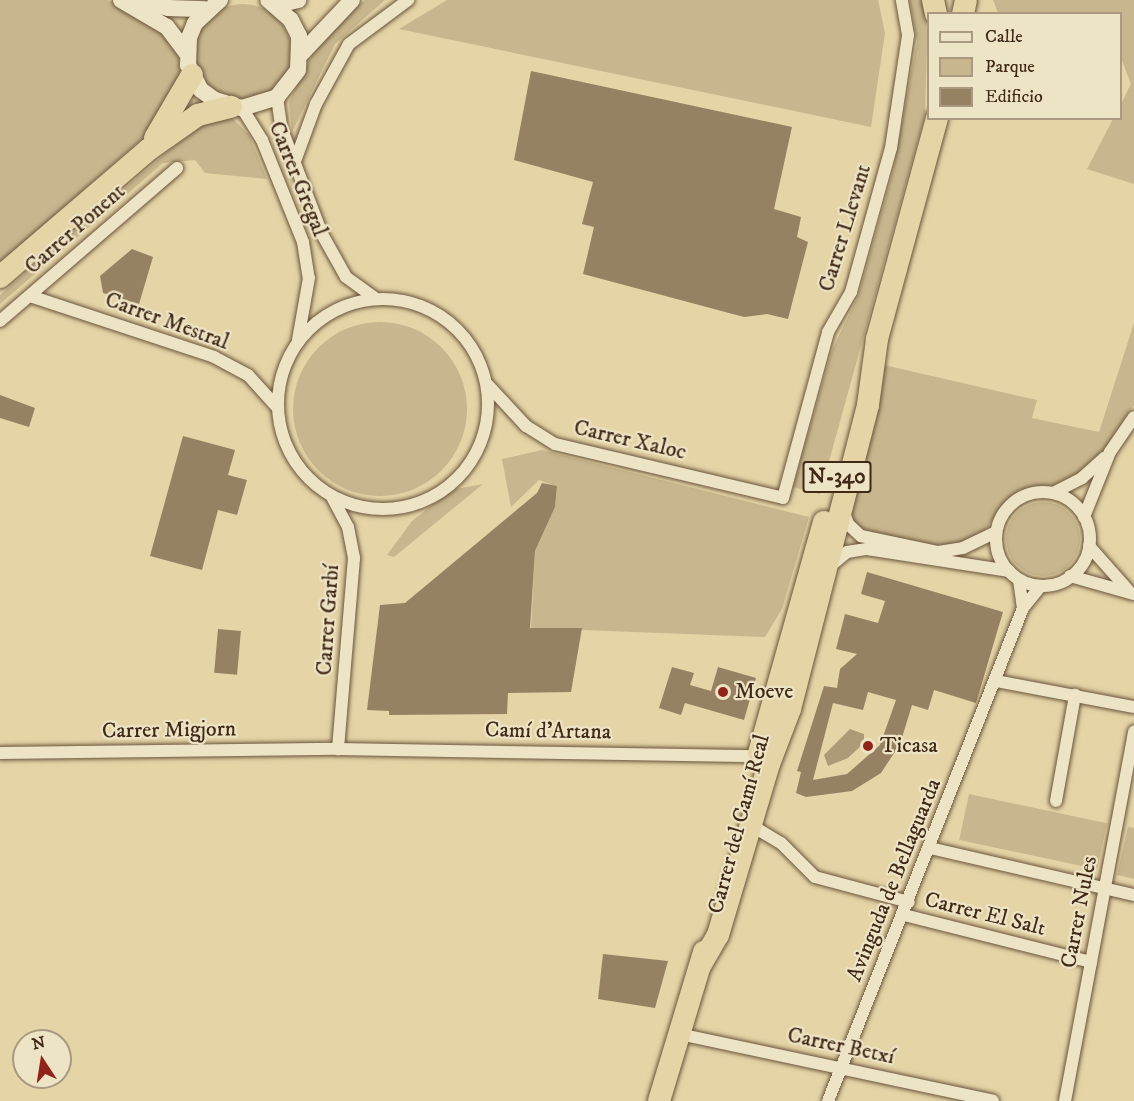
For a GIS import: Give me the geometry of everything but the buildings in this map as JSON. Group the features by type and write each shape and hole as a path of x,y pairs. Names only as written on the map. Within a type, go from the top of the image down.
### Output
{"highway":[{"path":"147,150 189,65"},
{"path":"0,277 147,150 198,115 236,107"},
{"name":"N-340","path":"877,339 934,125"},
{"path":"700,966 718,934 769,764 790,709 829,566 841,505 868,405 877,339"},
{"name":"Carrer del Camí Real","path":"659,1101 700,966 877,339"}],"main road":[{"path":"121,0 166,27 201,90 236,107 277,97 290,85 301,54 352,0"},
{"path":"134,0 168,8 215,2"},
{"path":"273,3 298,0"},
{"path":"189,65 195,23 215,2"},
{"path":"273,3 291,20 301,54"}],"street":[{"path":"294,164 316,104 349,44 408,0"},
{"name":"Carrer Llevant","path":"783,498 828,332 851,292 891,148 908,35 902,0"},
{"name":"Carrer Gregal","path":"277,97 281,127 322,234 346,277 375,298"},
{"name":"Carrer Gregal","path":"236,107 262,140 303,242 309,278 298,341"},
{"name":"Carrer Ponent","path":"0,321 177,168"},
{"name":"Carrer Mestral","path":"30,296 214,357 248,375 276,406"},
{"path":"375,298 419,304 451,322 475,350 488,384 489,418 478,451 459,479 431,498 399,509 364,508 332,497 310,481 292,459 281,434 276,406 281,372 298,341 319,319 346,304 375,298"},
{"name":"Carrer Xaloc","path":"488,384 526,426 555,444 783,498"},
{"path":"1133,593 1105,569 1089,546 1084,517 1110,452 1134,417"},
{"path":"1053,493 1082,478 1110,452"},
{"path":"1084,517 1066,498 1053,493 1038,492 1016,501 1001,518 996,532 1000,560 1020,580 1041,586 1070,576 1133,593"},
{"name":"Carrer Garbí","path":"332,497 348,527 354,558 338,749"},
{"path":"841,505 848,524 861,536 938,552 963,548 996,532"},
{"path":"1070,576 1089,546"},
{"path":"829,566 847,552 867,549 1009,571"},
{"name":"Avinguda de Bellaguarda","path":"1020,580 1023,608"},
{"name":"Avinguda de Bellaguarda","path":"828,1101 904,915 1023,608 1041,586"},
{"path":"996,681 1134,707"},
{"path":"1056,801 1075,695"},
{"name":"Carrer Nules","path":"1065,1101 1134,731"},
{"name":"Camí d'Artana","path":"338,749 758,756"},
{"name":"Carrer Migjorn","path":"0,753 338,749"},
{"path":"759,830 781,843 815,878 909,902"},
{"path":"930,848 1134,895"},
{"name":"Carrer El Salt","path":"904,915 1091,962"},
{"name":"Carrer Betxí","path":"679,1034 993,1101"}],"green space":[{"path":"0,0 107,0 124,7 164,31 178,56 180,74 153,129 0,263"},
{"path":"365,0 385,0 335,44 292,132 289,102 313,53 335,24"},
{"path":"447,0 878,0 885,33 871,127 399,29"},
{"path":"910,0 925,0 928,12 925,114 820,494 793,487 832,350 859,294 893,172 917,41"},
{"path":"993,0 1134,0 1134,184 1087,169 1112,120 1122,120 1122,102 1131,84 1122,61 1122,12 998,12"},
{"path":"243,4 261,7 277,18 288,34 291,52 288,70 277,86 261,97 243,100 225,97 209,86 198,70 195,52 198,34 209,18 225,7"},
{"path":"229,115 249,135 267,179 205,173 195,160 163,163 0,304 0,295 167,152 202,126"},
{"path":"380,322 413,329 428,337 441,348 452,361 460,376 467,409 460,442 452,457 441,470 428,481 413,489 380,496 347,489 332,481 319,470 308,457 300,442 293,409 300,376 308,361 319,348 332,337 347,329"},
{"path":"1134,323 1134,405 1104,450 1080,475 1059,485 1030,487 1013,495 981,535 947,548 860,530 849,515 884,365 1037,400 1032,418 1099,432"},
{"path":"542,450 809,517 782,609 765,637 531,628 535,551 555,507 557,487 539,480 511,507 502,459"},
{"path":"483,484 394,557 387,555 412,521 436,502 456,489"},
{"path":"1036,502 1050,502 1064,508 1074,518 1080,532 1078,553 1064,570 1050,576 1036,576 1022,570 1012,560 1006,546 1006,532 1012,518 1022,508"},
{"path":"969,794 1107,823 1097,869 959,840"},
{"path":"1128,827 1134,828 1134,879 1117,875"}],"shaded area":[{"path":"850,729 864,734 864,743 848,758 828,766 824,755"}],"place":[{"name":"Moeve","path":"723,692"},
{"name":"Ticasa","path":"868,746"}]}
